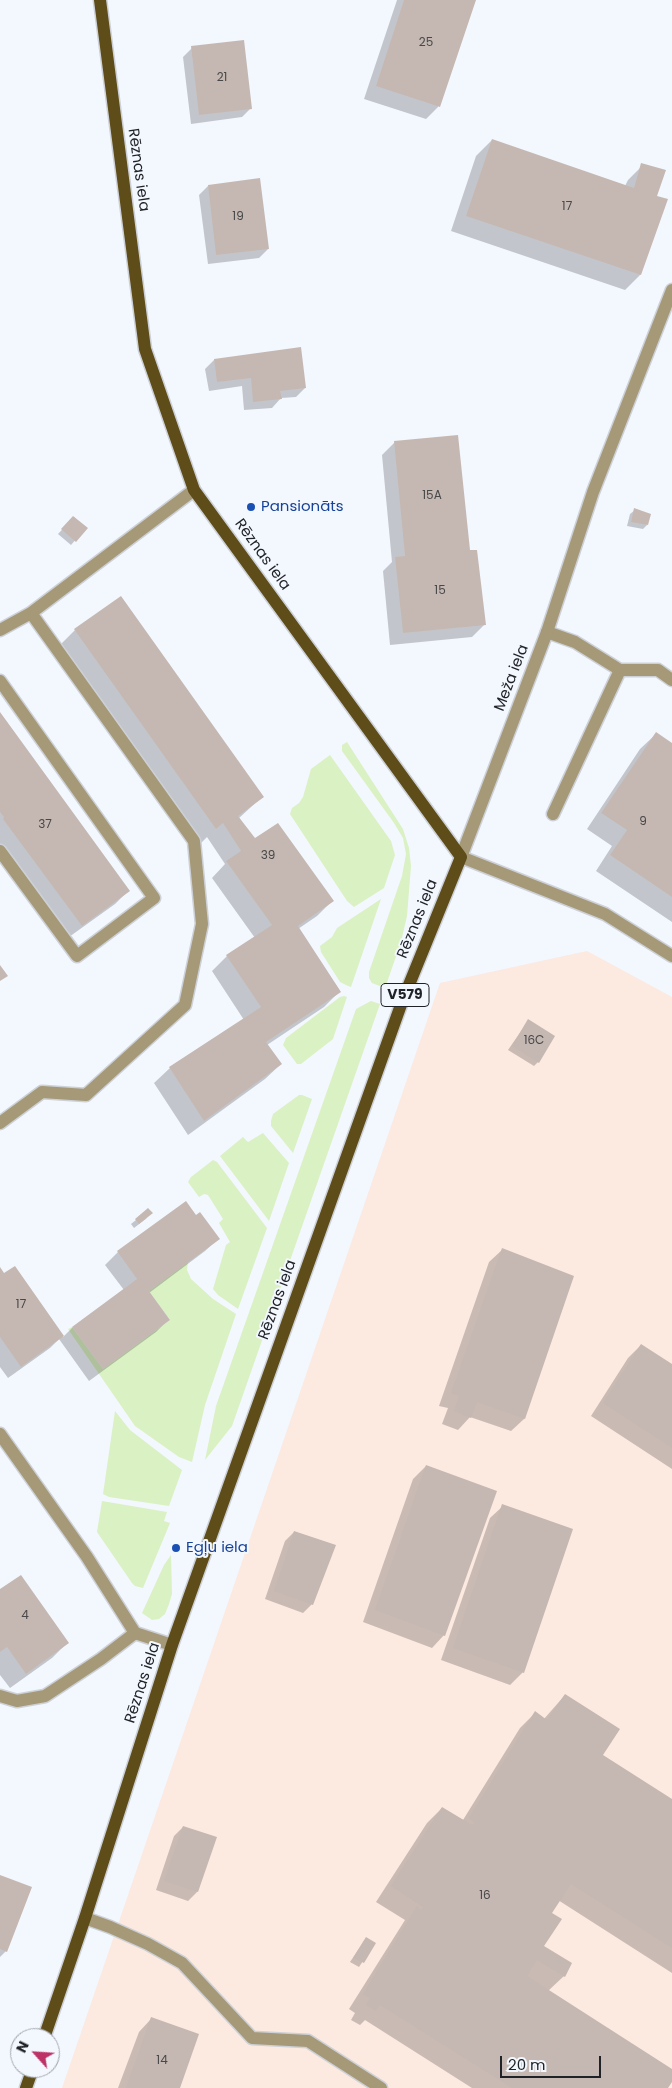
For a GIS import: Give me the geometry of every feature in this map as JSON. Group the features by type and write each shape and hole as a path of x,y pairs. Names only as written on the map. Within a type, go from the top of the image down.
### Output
{"main road":[{"name":"Rēznas iela","path":"47,2028 85,1918 172,1645 402,1002 461,856 194,490 145,349 100,0"}],"street":[{"name":"Meža iela","path":"461,856 547,632 593,492 672,290"},
{"path":"0,630 31,613 194,490"},
{"path":"0,1122 42,1092 86,1095 185,1005 202,924 194,842 31,613"},
{"path":"547,632 575,642 620,670 658,670 672,680"},
{"path":"553,814 620,670"},
{"path":"0,681 154,898 77,956 0,851"},
{"path":"461,856 605,914 672,956"},
{"path":"0,1434 87,1557 135,1632 172,1645"},
{"path":"0,1696 18,1701 45,1696 101,1659 135,1632"},
{"path":"85,1918 118,1930 182,1963 252,2038 308,2041 381,2088"}],"shaded area":[{"path":"587,951 672,997 672,2088 62,2088 440,983"}],"green space":[{"path":"347,742 403,829 409,848 411,866 407,916 401,942 385,988 372,983 369,978 369,972 402,876 406,854 403,838 394,823 342,751 342,745"},
{"path":"330,755 391,841 395,855 384,888 354,907 347,901 290,814 292,808 303,797 311,769"},
{"path":"381,899 351,987 340,982 321,952 320,946 332,937 337,928"},
{"path":"340,997 347,997 333,1039 301,1064 297,1064 283,1045 286,1038"},
{"path":"371,1001 380,1004 232,1426 205,1460 216,1406 356,1009"},
{"path":"299,1095 312,1099 293,1153 271,1126 271,1121 273,1114"},
{"path":"263,1133 289,1163 269,1221 220,1156 243,1137 248,1142"},
{"path":"213,1160 217,1162 267,1228 238,1309 218,1295 213,1289 226,1245 230,1242 219,1223 223,1219 208,1195 204,1194 199,1197 188,1182 191,1177"},
{"path":"188,1262 187,1270 191,1279 213,1299 236,1314 205,1405 192,1462 179,1457 135,1426 68,1329 72,1327 103,1369 170,1320 149,1291"},
{"path":"115,1411 130,1430 182,1470 169,1506 109,1497 103,1494"},
{"path":"102,1501 167,1512 164,1521 170,1523 143,1588 132,1583 97,1532"},
{"path":"171,1555 172,1594 165,1614 159,1619 152,1620 142,1613 164,1565"}],"building":[{"path":"404,0 476,0 440,107 376,86"},
{"path":"244,40 252,109 199,115 191,46"},
{"path":"492,139 634,188 641,163 666,170 657,196 668,199 641,275 466,216"},
{"path":"260,178 269,249 216,255 208,185"},
{"path":"301,347 306,388 280,391 282,399 253,402 251,378 217,382 214,359"},
{"path":"458,435 470,550 477,550 486,625 403,633 395,557 405,556 394,441"},
{"path":"634,508 651,514 648,525 631,522"},
{"path":"73,516 88,528 76,542 61,529"},
{"path":"121,596 264,797 238,816 255,838 278,823 334,901 298,926 341,992 266,1042 282,1064 204,1121 169,1067 261,1007 226,955 272,925 226,861 241,851 223,823 216,829 74,629"},
{"path":"0,712 130,891 82,926 3,819 4,817 0,812"},
{"path":"656,732 672,743 672,897 610,855 627,830 601,813"},
{"path":"0,965 8,976 0,981"},
{"path":"528,1019 555,1036 539,1063 512,1046"},
{"path":"186,1201 196,1215 200,1212 220,1239 149,1291 170,1320 103,1369 72,1327 137,1279 117,1251"},
{"path":"148,1208 153,1213 139,1224 135,1219"},
{"path":"502,1248 574,1276 525,1419 477,1402 471,1418 454,1411 459,1396 451,1393"},
{"path":"15,1266 64,1336 21,1367 0,1337 0,1267 4,1273"},
{"path":"641,1344 672,1364 672,1448 603,1403"},
{"path":"426,1465 497,1491 445,1636 375,1610"},
{"path":"502,1504 573,1529 524,1673 453,1648"},
{"path":"294,1531 336,1545 313,1605 274,1591"},
{"path":"21,1575 69,1643 26,1674 7,1647 0,1652 0,1589"},
{"path":"565,1694 620,1729 603,1755 672,1799 672,1948 571,1884 552,1913 562,1919 544,1946 572,1963 565,1977 537,1960 527,1976 672,2069 672,2082 668,2088 512,2088 380,2005 376,2011 366,2005 370,1998 363,1994 417,1906 421,1910 423,1907 391,1886 442,1807 472,1825 475,1823 469,1818 535,1711 547,1720"},
{"path":"183,1826 217,1837 198,1892 164,1881"},
{"path":"0,1875 32,1887 7,1952 0,1949"},
{"path":"366,1937 376,1943 364,1963 353,1958"},
{"path":"151,2017 199,2034 180,2088 126,2088"}],"place":[{"name":"Pansionāts","path":"251,507"},
{"name":"Egļu iela","path":"176,1548"}]}
